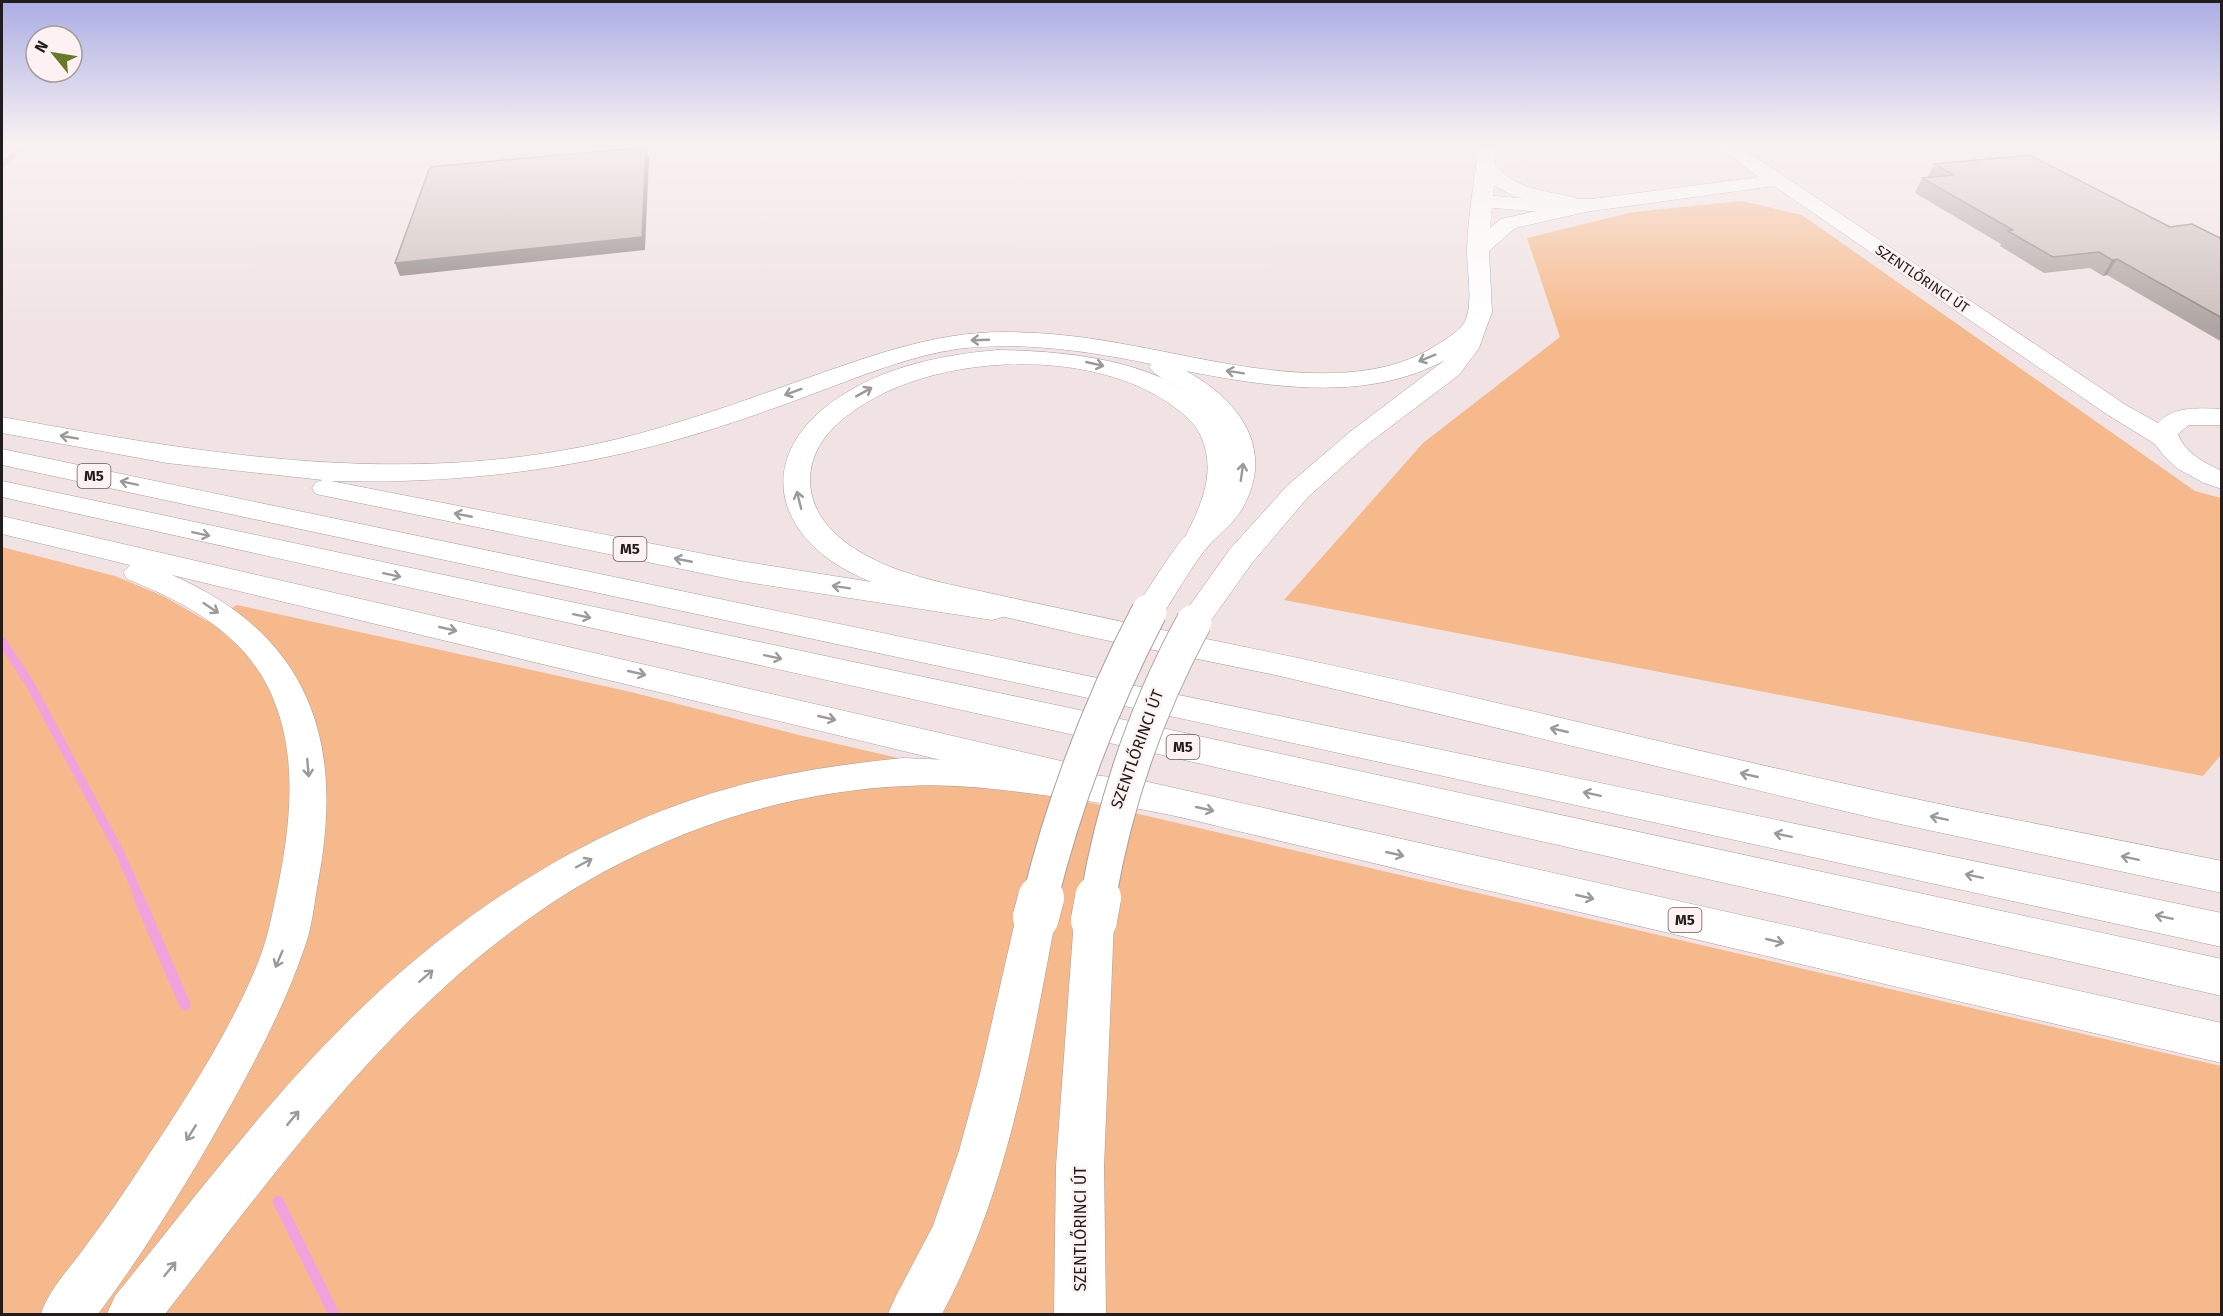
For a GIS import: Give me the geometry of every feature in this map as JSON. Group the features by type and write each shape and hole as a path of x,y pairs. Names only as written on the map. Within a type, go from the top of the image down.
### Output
{"main road":[{"name":"SZENTLŐRINCI ÚT","path":"1080,1314 1078,1255 1081,1146 1094,920 1113,817 1126,771 1157,690 1194,622 1240,556 1298,491 1360,437 1450,370 1471,343 1480,312 1478,249 1484,203"},
{"path":"1511,203 1592,205"},
{"path":"1583,203 1592,205"},
{"path":"1478,249 1508,223 1603,203"},
{"path":"1790,203 1832,219"},
{"name":"SZENTLŐRINCI ÚT","path":"1810,203 2166,440 2176,454 2186,462 2222,481"},
{"path":"2,425 147,452 321,472 413,474 543,463 660,436 932,346 970,340 1050,341 1279,379 1323,381 1380,373 1430,358 1450,347 1476,327"},
{"path":"914,1314 956,1230 981,1159 997,1098 1047,867 1073,779 1103,703 1149,612 1200,537 1225,512 1239,488 1244,472 1241,444 1235,429 1211,399 1195,386 1139,355"},
{"path":"1086,625 911,585 847,558 809,522 802,511 797,495 796,480 800,455 812,433 835,411 872,388 894,378 941,364 1017,356 1068,359 1114,369 1153,383 1183,401 1205,423 1213,436 1220,454 1221,488 1200,537"},
{"name":"SZENTLŐRINCI ÚT","path":"2067,376 2127,399 2192,417"},
{"path":"2166,440 2167,429 2170,425 2192,417 2222,417"},
{"name":"M5","path":"147,452 740,571 1086,625 1280,664 1886,807 2217,876"},
{"name":"M5","path":"2,456 1088,686 2222,930"},
{"name":"M5","path":"2,489 1082,724 2222,978"},
{"path":"2,525 42,534 166,583 207,604 236,626 258,646 286,687 305,737 309,773 309,804 303,867 284,947 265,993 197,1123 146,1204 67,1314"},
{"name":"M5","path":"42,534 967,751 1148,796 2222,1043"},
{"path":"133,1314 317,1088 386,1013 486,925 542,887 595,857 648,832 720,806 789,788 868,774 944,772 1148,796"}],"shaded area":[{"path":"1718,203 1752,203 1802,215 2195,491 2221,498 2221,755 2203,776 1284,600 1423,443 1560,337 1527,238 1633,212"},
{"path":"2,547 115,576 163,596 207,621 237,605 631,692 799,735 2221,1066 2221,1314 2,1314"}],"building":[{"path":"417,203 643,203 642,237 395,263"},
{"path":"1966,203 2124,203 2170,227 2192,224 2222,239 2222,318 2117,259 2112,260 2099,252 2053,257 2008,231 2013,230"}],"waterway":[{"path":"2,641 30,684 121,855 140,899"},
{"path":"139,898 185,1005"},
{"path":"278,1201 334,1314"}]}
